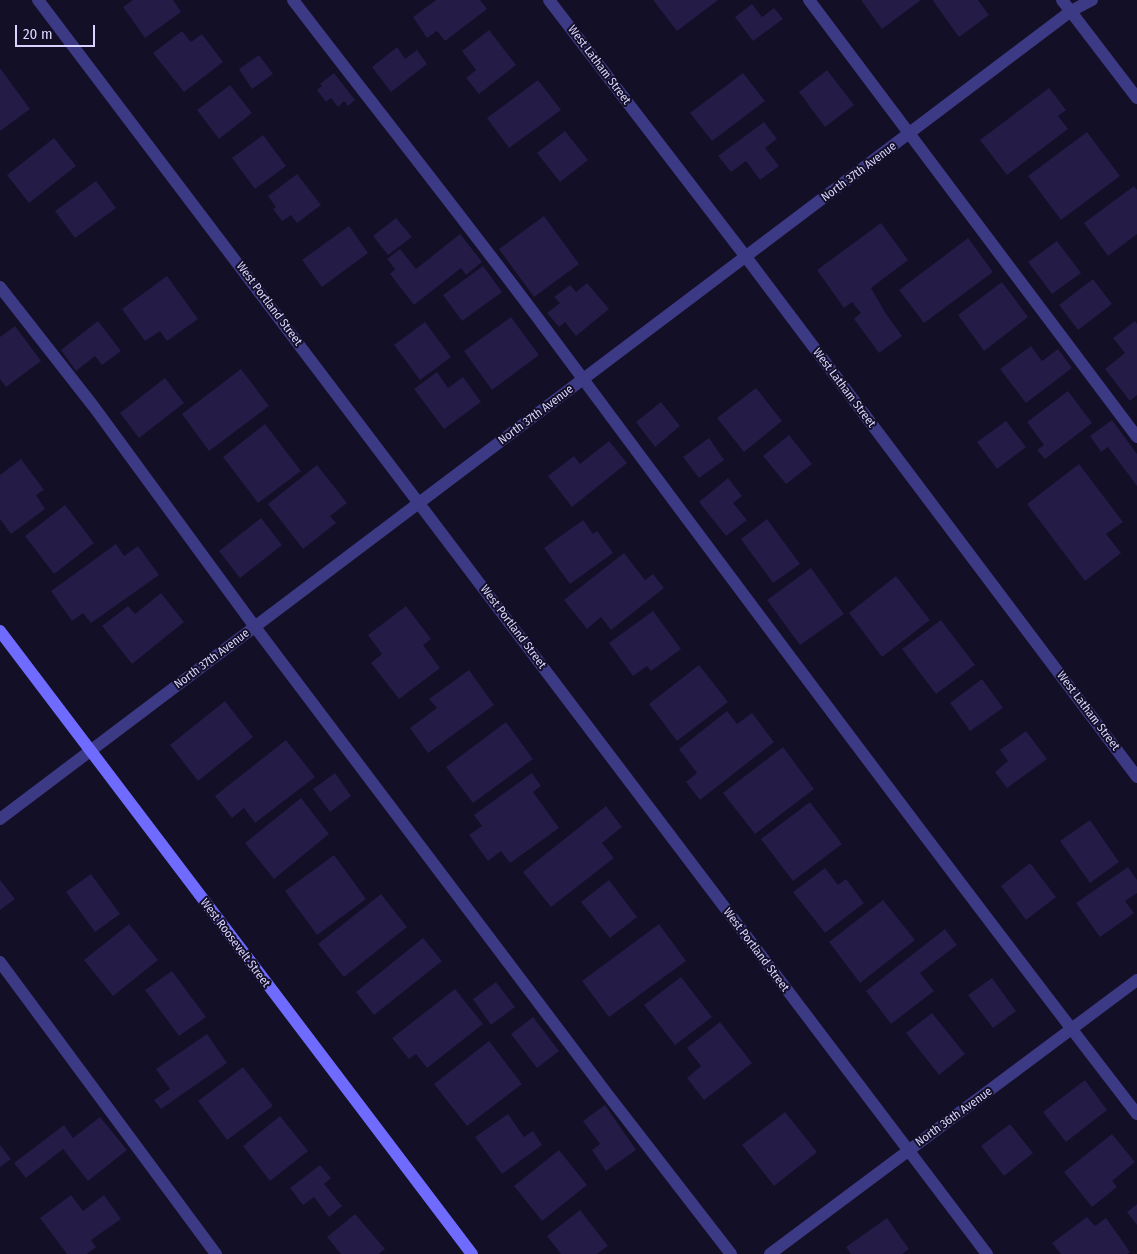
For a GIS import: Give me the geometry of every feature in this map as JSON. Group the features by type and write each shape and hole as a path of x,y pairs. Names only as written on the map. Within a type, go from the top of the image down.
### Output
{"street":[{"name":"West Portland Street","path":"38,0 987,1254"},
{"path":"293,0 530,308 582,380 1137,1114"},
{"name":"West Latham Street","path":"549,0 746,257 1137,777"},
{"path":"809,0 1137,437"},
{"path":"1062,0 1137,98"},
{"name":"North 37th Avenue","path":"0,819 1071,11 1092,0"},
{"path":"0,287 100,415 255,626 608,1095 731,1254"},
{"name":"West Roosevelt Street","path":"0,631 472,1254"},
{"path":"0,962 216,1254"},
{"name":"North 36th Avenue","path":"770,1254 1137,980"}],"building":[{"path":"133,0 173,0 181,12 145,38 123,7"},
{"path":"436,0 480,0 487,9 445,41 437,31 427,38 413,17"},
{"path":"653,0 718,0 677,31"},
{"path":"861,0 921,0 882,29"},
{"path":"934,0 978,0 989,15 959,37"},
{"path":"752,4 762,17 774,8 783,19 753,41 735,17"},
{"path":"489,30 516,65 479,94 466,78 476,70 462,51"},
{"path":"182,31 191,42 202,34 223,62 184,92 153,53"},
{"path":"397,47 405,59 417,50 427,64 391,92 372,67"},
{"path":"259,55 273,74 252,89 239,69"},
{"path":"0,68 30,109 0,131"},
{"path":"827,70 854,105 825,127 799,92"},
{"path":"334,73 355,100 348,106 344,101 338,107 331,98 326,102 317,90 322,86 320,84"},
{"path":"743,73 765,101 712,141 690,113"},
{"path":"538,80 561,110 509,148 487,118"},
{"path":"230,85 252,113 219,139 197,110"},
{"path":"1049,88 1066,110 1058,116 1068,129 1007,175 980,140"},
{"path":"764,122 777,139 765,148 779,166 760,180 746,161 731,172 718,156"},
{"path":"565,131 588,160 560,182 537,153"},
{"path":"1087,132 1120,176 1061,220 1028,176"},
{"path":"263,135 286,166 255,189 232,158"},
{"path":"54,138 76,166 29,203 7,175"},
{"path":"297,174 321,205 297,223 291,215 282,221 273,209 276,207 268,196"},
{"path":"96,181 116,208 75,238 55,211"},
{"path":"1134,186 1137,190 1137,234 1108,256 1084,223"},
{"path":"544,216 579,264 534,297 499,249"},
{"path":"396,218 412,237 388,255 373,236"},
{"path":"881,223 908,260 871,288 886,314 902,336 879,353 854,319 861,313 852,302 844,308 817,270"},
{"path":"349,226 368,253 322,287 302,260"},
{"path":"460,234 482,262 466,275 461,268 414,305 390,274 395,269 387,259 400,249 416,269"},
{"path":"968,238 993,272 924,323 899,290"},
{"path":"1057,241 1081,273 1052,294 1028,262"},
{"path":"483,266 502,292 462,321 443,295"},
{"path":"167,276 198,319 167,341 160,331 145,341 122,309"},
{"path":"1093,279 1112,304 1078,330 1059,305"},
{"path":"1002,282 1028,317 984,351 958,315"},
{"path":"587,283 609,309 576,336 565,322 559,327 547,313 560,303 554,297 570,285 576,292"},
{"path":"511,317 539,355 492,390 464,351"},
{"path":"98,321 121,351 102,365 95,356 76,371 61,350"},
{"path":"1135,321 1137,324 1137,395 1130,401 1105,369 1125,353 1113,338"},
{"path":"425,322 451,357 420,380 394,345"},
{"path":"15,326 41,361 6,387 0,379 0,337"},
{"path":"1031,346 1042,361 1058,349 1072,368 1026,403 1000,369"},
{"path":"241,369 269,406 209,451 182,414"},
{"path":"437,372 448,388 463,377 481,402 444,429 414,389"},
{"path":"165,378 184,403 139,438 120,413"},
{"path":"756,388 782,421 744,452 717,418"},
{"path":"1068,391 1092,423 1045,459 1037,450 1044,445 1027,422"},
{"path":"661,402 680,426 655,447 636,422"},
{"path":"1112,420 1137,454 1137,486 1108,447 1101,452 1090,436"},
{"path":"1006,421 1026,447 997,469 977,442"},
{"path":"265,424 301,471 258,503 223,457"},
{"path":"789,435 812,464 786,484 763,456"},
{"path":"709,438 724,460 699,478 683,457"},
{"path":"609,441 627,463 572,507 548,476 574,456 580,464"},
{"path":"21,459 44,490 36,495 45,509 11,534 0,519 0,475"},
{"path":"1079,464 1123,522 1106,534 1121,553 1085,581 1027,504"},
{"path":"317,465 347,503 330,516 336,523 303,549 268,504"},
{"path":"728,478 742,496 733,503 747,520 726,536 699,502"},
{"path":"65,505 94,543 54,574 25,536"},
{"path":"261,518 282,545 240,578 219,551"},
{"path":"767,519 800,564 773,583 741,539"},
{"path":"583,520 593,534 597,531 613,553 570,584 544,548"},
{"path":"116,544 124,556 138,546 159,575 91,623 83,613 72,621 51,591"},
{"path":"624,553 645,580 653,574 664,588 611,630 601,617 587,629 564,600"},
{"path":"811,568 844,614 800,645 767,600"},
{"path":"896,576 930,620 882,657 849,613"},
{"path":"161,593 184,622 132,664 102,626 128,606 135,614"},
{"path":"406,606 431,639 423,645 440,668 399,699 371,663 382,654 368,635"},
{"path":"653,611 681,649 651,671 647,666 633,676 609,643"},
{"path":"941,620 975,665 936,694 902,649"},
{"path":"699,665 728,702 677,741 649,704"},
{"path":"469,670 494,705 428,753 410,728 437,708 429,699"},
{"path":"982,679 1003,708 970,731 950,703"},
{"path":"225,701 253,737 198,781 170,745"},
{"path":"727,711 737,724 752,713 774,742 700,800 686,782 697,773 679,749"},
{"path":"506,722 533,759 473,803 446,767"},
{"path":"1026,731 1047,759 1007,788 995,772 1008,761 1000,750"},
{"path":"286,740 315,777 255,823 244,808 232,818 215,796"},
{"path":"783,747 814,789 755,834 723,793"},
{"path":"335,773 351,796 330,812 313,789"},
{"path":"532,773 541,786 533,792 559,828 510,863 501,851 488,861 469,835 482,826 474,815"},
{"path":"301,798 329,834 274,879 245,843"},
{"path":"810,802 842,844 793,881 761,839"},
{"path":"606,806 622,827 602,843 614,858 551,907 523,872"},
{"path":"1090,820 1119,862 1090,883 1060,841"},
{"path":"334,855 366,899 317,935 285,891"},
{"path":"1030,863 1056,897 1026,920 1001,886"},
{"path":"1128,867 1137,880 1137,893 1125,901 1134,913 1100,937 1076,903"},
{"path":"825,868 838,885 846,879 864,903 825,933 793,892"},
{"path":"91,874 120,914 95,932 66,892"},
{"path":"0,880 15,899 0,910"},
{"path":"609,880 637,917 610,938 581,902"},
{"path":"381,894 407,927 344,977 318,944"},
{"path":"883,900 915,940 860,983 829,942"},
{"path":"129,924 158,960 113,996 84,960"},
{"path":"659,924 686,961 609,1017 582,981"},
{"path":"945,929 957,945 920,973 934,991 891,1024 866,991"},
{"path":"423,938 442,961 374,1015 356,992"},
{"path":"172,971 206,1017 179,1036 145,990"},
{"path":"681,977 712,1017 675,1045 644,1005"},
{"path":"992,978 1016,1011 993,1028 968,995"},
{"path":"496,982 515,1007 491,1025 473,999"},
{"path":"455,989 483,1024 427,1068 416,1054 409,1059 392,1038"},
{"path":"932,1013 965,1054 939,1075 906,1033"},
{"path":"533,1017 559,1051 537,1068 511,1034"},
{"path":"720,1022 752,1063 704,1100 687,1078 701,1066 687,1048"},
{"path":"207,1034 227,1063 161,1109 154,1100 170,1089 156,1069"},
{"path":"489,1041 522,1084 467,1126 434,1084"},
{"path":"243,1067 273,1106 227,1140 198,1101"},
{"path":"1085,1080 1107,1110 1066,1142 1043,1112"},
{"path":"605,1105 636,1150 606,1171 592,1150 600,1144 583,1121"},
{"path":"785,1112 817,1152 774,1186 742,1145"},
{"path":"508,1114 524,1137 533,1131 542,1145 502,1174 475,1137"},
{"path":"280,1116 308,1151 270,1181 243,1146"},
{"path":"100,1117 127,1150 88,1181 63,1149 26,1178 14,1163 64,1125 73,1138"},
{"path":"1010,1124 1033,1153 1004,1176 981,1146"},
{"path":"1112,1134 1135,1162 1112,1181 1117,1187 1092,1207 1064,1172"},
{"path":"0,1145 11,1159 0,1167"},
{"path":"559,1150 587,1185 542,1221 514,1186"},
{"path":"320,1165 331,1178 324,1184 342,1206 329,1217 314,1197 303,1205 290,1188"},
{"path":"71,1195 83,1211 104,1195 121,1219 91,1240 96,1247 87,1254 67,1254 40,1218"},
{"path":"1137,1204 1137,1225 1127,1212"},
{"path":"580,1210 608,1246 597,1254 561,1254 547,1236"},
{"path":"355,1214 385,1249 379,1254 341,1254 327,1237"},
{"path":"1087,1217 1095,1226 1106,1218 1130,1252 1127,1254 1061,1254 1052,1243"},
{"path":"887,1218 909,1249 902,1254 851,1254 846,1247"}]}
